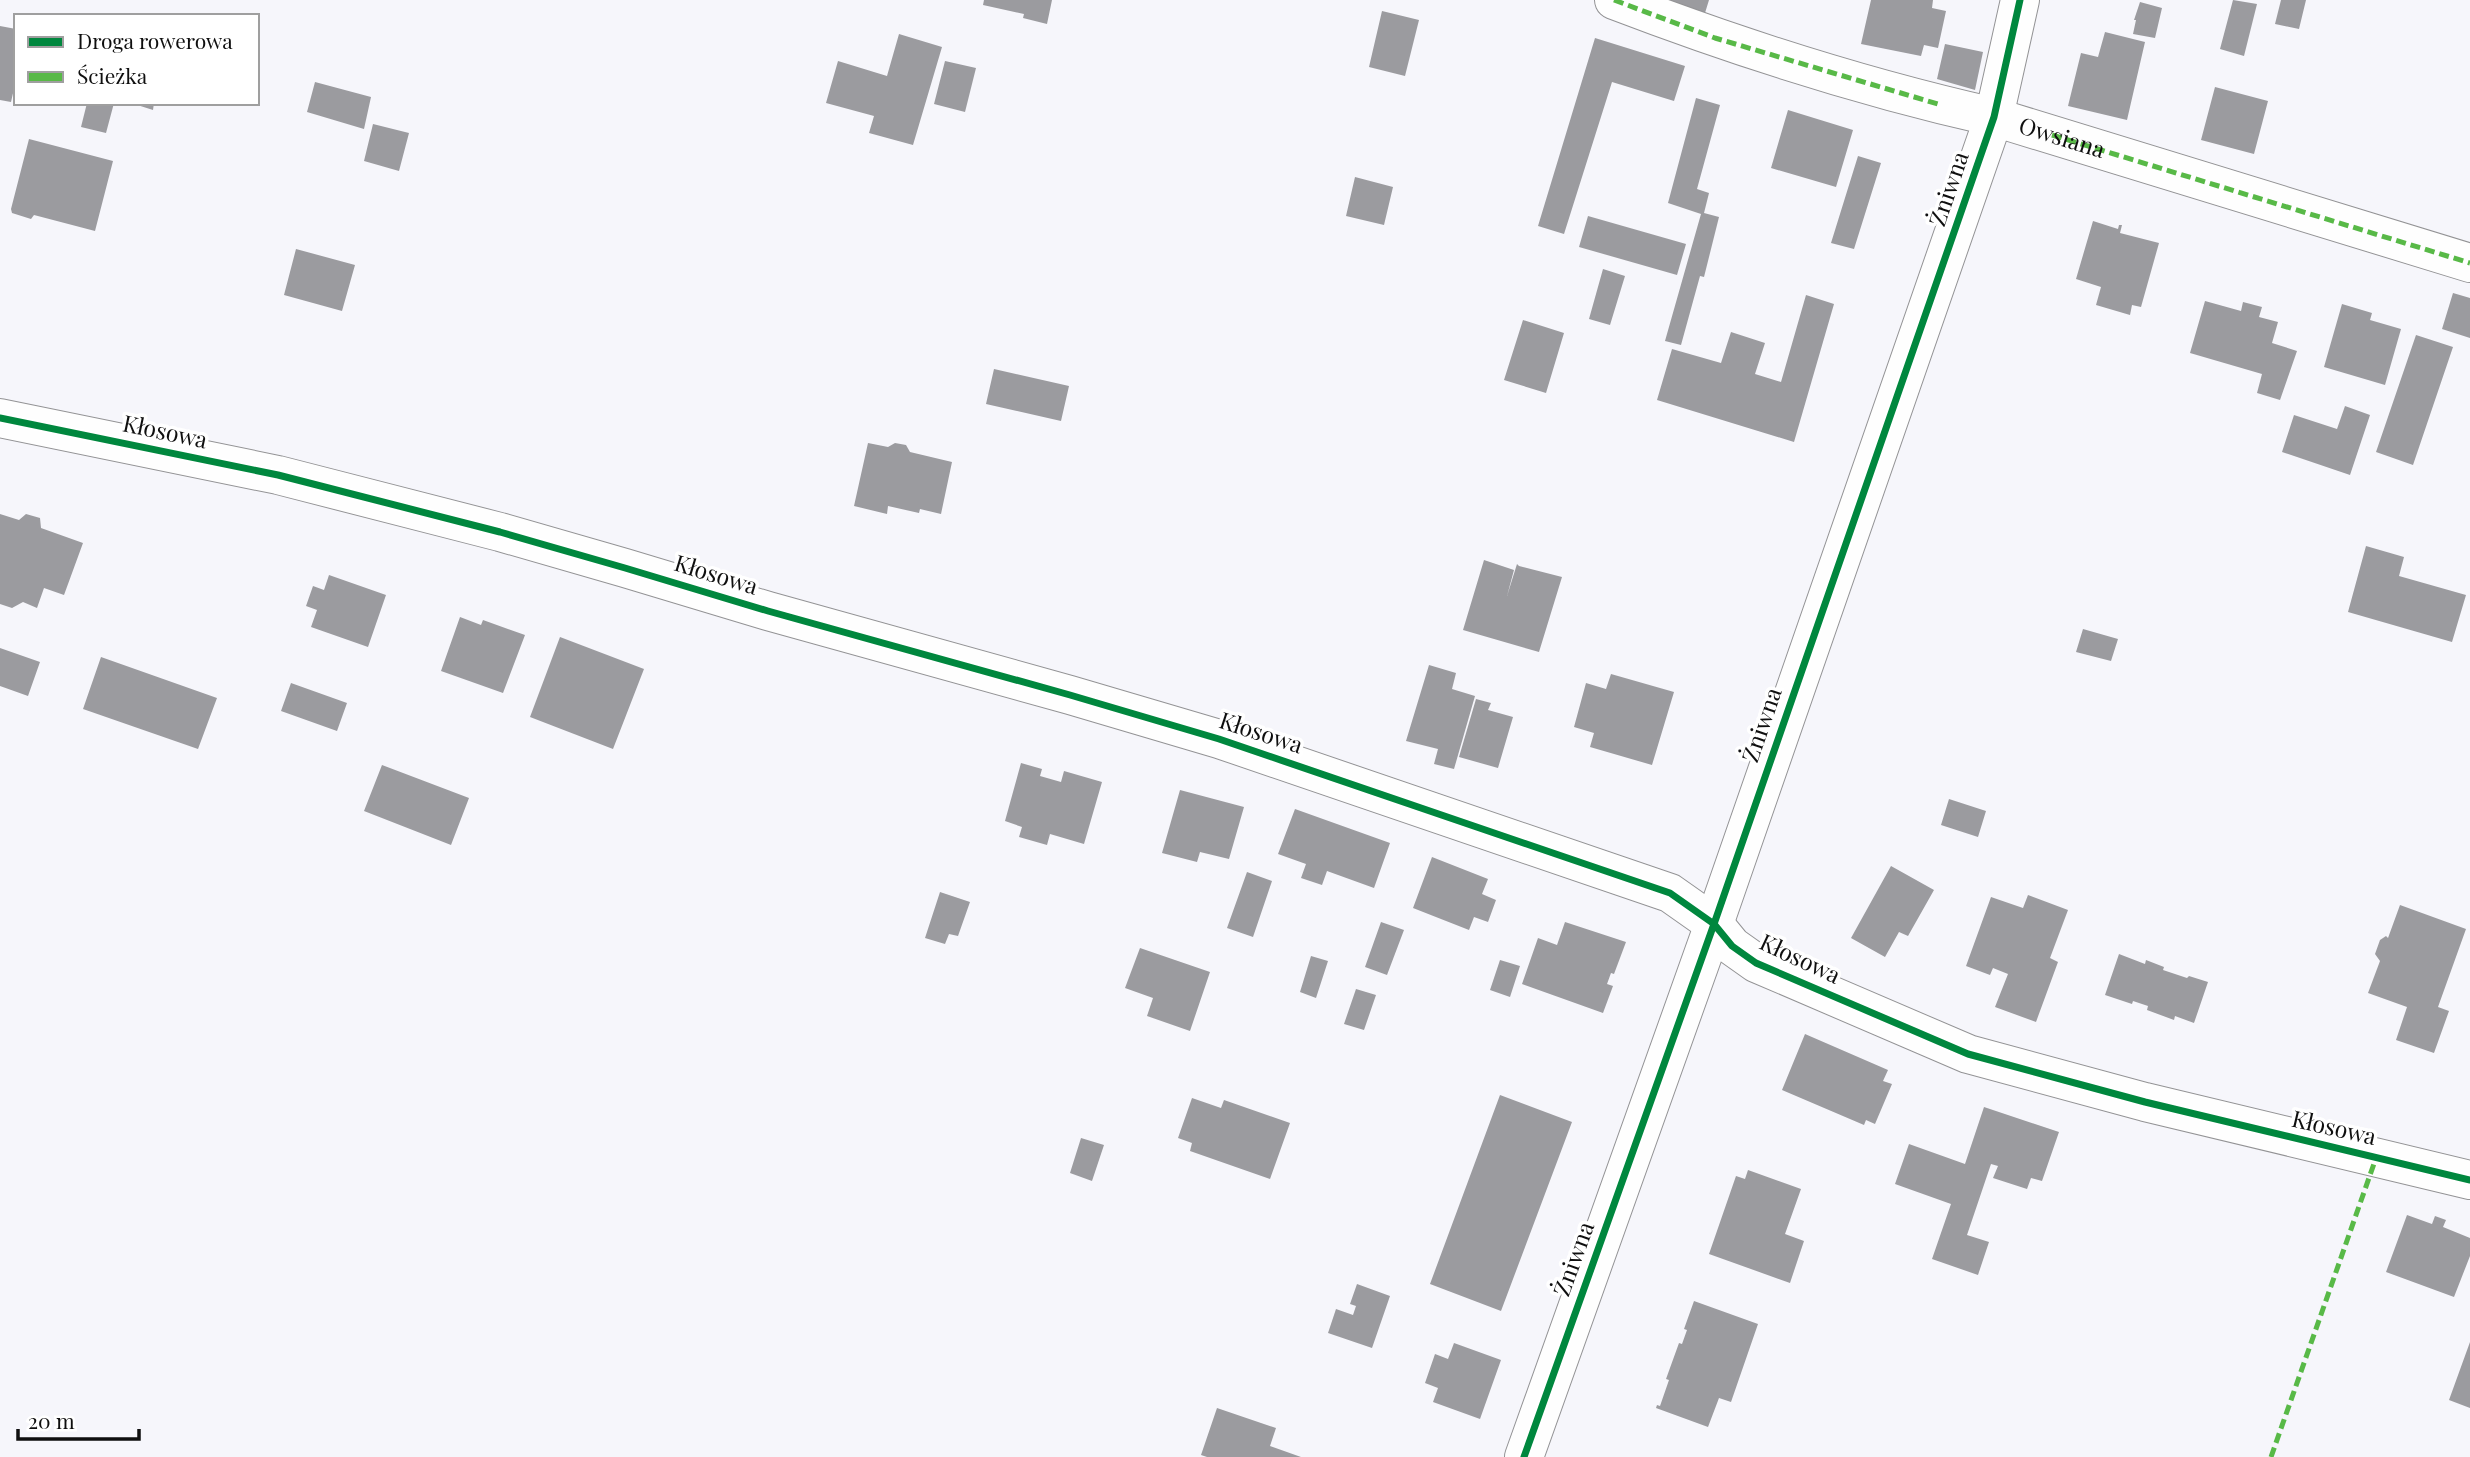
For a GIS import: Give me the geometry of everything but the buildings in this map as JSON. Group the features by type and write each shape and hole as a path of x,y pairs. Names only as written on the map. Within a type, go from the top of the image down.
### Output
{"street":[{"name":"Owsiana","path":"1614,0 1715,38 1938,104 1994,117 2470,263"},
{"name":"Żniwna","path":"1524,1457 1714,924 1994,117 2020,0"},
{"name":"Kłosowa","path":"0,418 278,475 500,532 780,615 1219,739 1670,893 1714,924 1732,946 1756,963 1968,1054 2145,1102 2470,1180"}],"marked path":[{"path":"1614,0 1715,38 1938,104"},
{"path":"2052,135 2470,263"},
{"path":"2271,1457 2376,1158"}],"cycle path":[{"path":"1524,1457 1714,924 1994,117 2020,0"},
{"path":"0,418 278,475 500,532 1219,739 1670,893 1714,924 1732,946 1756,963 1968,1054 2145,1102 2470,1180"}]}
